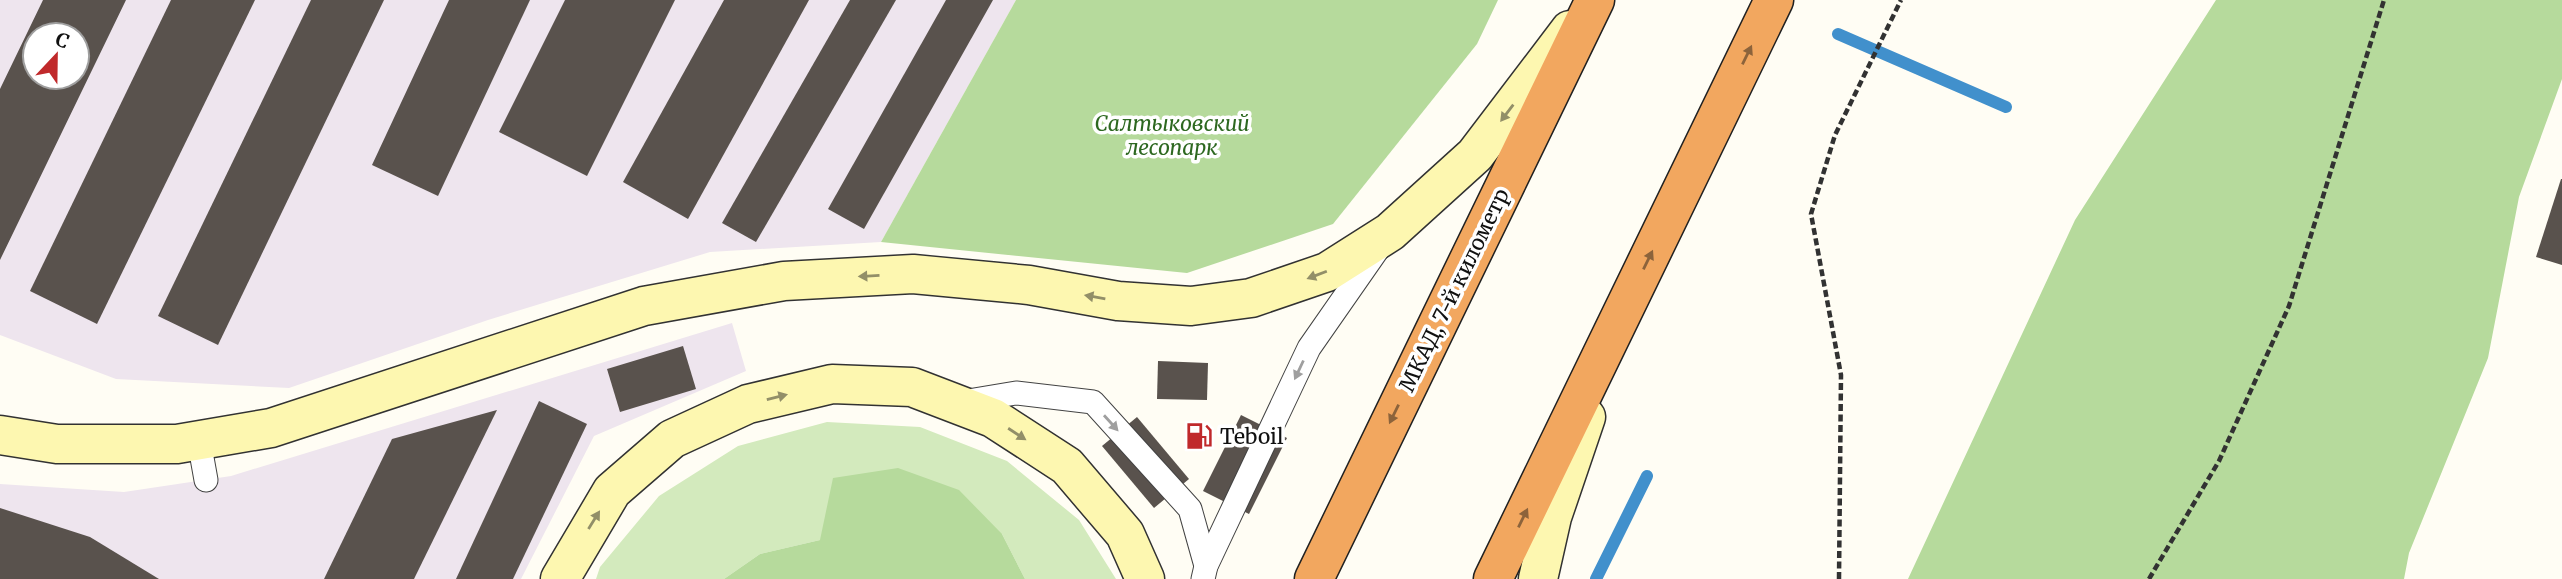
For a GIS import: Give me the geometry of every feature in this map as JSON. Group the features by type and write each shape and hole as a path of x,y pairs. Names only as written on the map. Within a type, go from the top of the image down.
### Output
{"highway":[{"name":"МКАД, 7-й километр","path":"1314,579 1594,0"},
{"path":"1493,579 1774,0"}],"main road":[{"path":"0,435 57,444 177,444 271,428 643,306 784,281 913,274 1029,285 1118,301 1191,306 1251,298 1327,272 1390,232 1475,155 1594,0"},
{"path":"1538,579 1552,517 1618,321"},
{"path":"560,579 612,491 672,439 748,404 832,384 912,387 993,418 1067,466 1125,534 1145,579"}],"lane":[{"path":"1204,573 1309,348 1390,232"},
{"path":"956,404 1016,393 1093,402 1189,509 1204,573"},
{"path":"200,441 206,480"}],"path":[{"path":"1839,579 1841,375 1811,215 1835,135 1901,0"},
{"path":"2149,579 2219,461 2289,306 2384,0"}],"shaded area":[{"path":"0,0 1016,0 881,242 710,252 488,320 289,388 116,379 0,335"},
{"path":"732,323 746,371 594,436 521,579 0,579 0,484 124,492 231,476"}],"green space":[{"name":"Салтыковский лесопарк","path":"1016,0 1498,0 1477,44 1333,224 1187,273 881,242"},
{"path":"2216,0 2562,0 2562,79 2519,197 2488,358 2409,553 2404,579 1908,579 2075,220"},
{"path":"827,422 920,427 1007,461 1079,520 1116,579 1025,579 1002,534 820,540 760,554 724,579 596,579 600,567 659,496 738,446"},
{"path":"898,468 959,490 1002,534 1025,579 724,579 760,554 820,540 833,478"}],"building":[{"path":"43,0 126,0 91,72 91,21 33,21"},
{"path":"171,0 255,0 97,324 30,291"},
{"path":"311,0 384,0 218,345 158,316"},
{"path":"449,0 530,0 438,196 372,165"},
{"path":"565,0 675,0 587,176 499,132"},
{"path":"724,0 809,0 688,219 623,182"},
{"path":"850,0 896,0 756,242 722,223"},
{"path":"946,0 993,0 864,229 828,209"},
{"path":"21,46 21,91 82,91 0,260 0,89"},
{"path":"2562,179 2562,265 2536,257"},
{"path":"683,346 696,389 620,412 607,369"},
{"path":"1158,361 1208,363 1207,400 1157,399"},
{"path":"539,401 587,424 513,579 456,579"},
{"path":"497,410 414,579 324,579 392,439"},
{"path":"1241,415 1287,438 1249,514 1203,491"},
{"path":"1137,417 1189,479 1154,508 1102,446"},
{"path":"0,508 90,537 159,579 0,579"}],"waterway":[{"path":"1838,34 2006,107"},
{"path":"1596,579 1647,476"}],"place":[{"name":"Teboil","path":"1199,436"}]}
